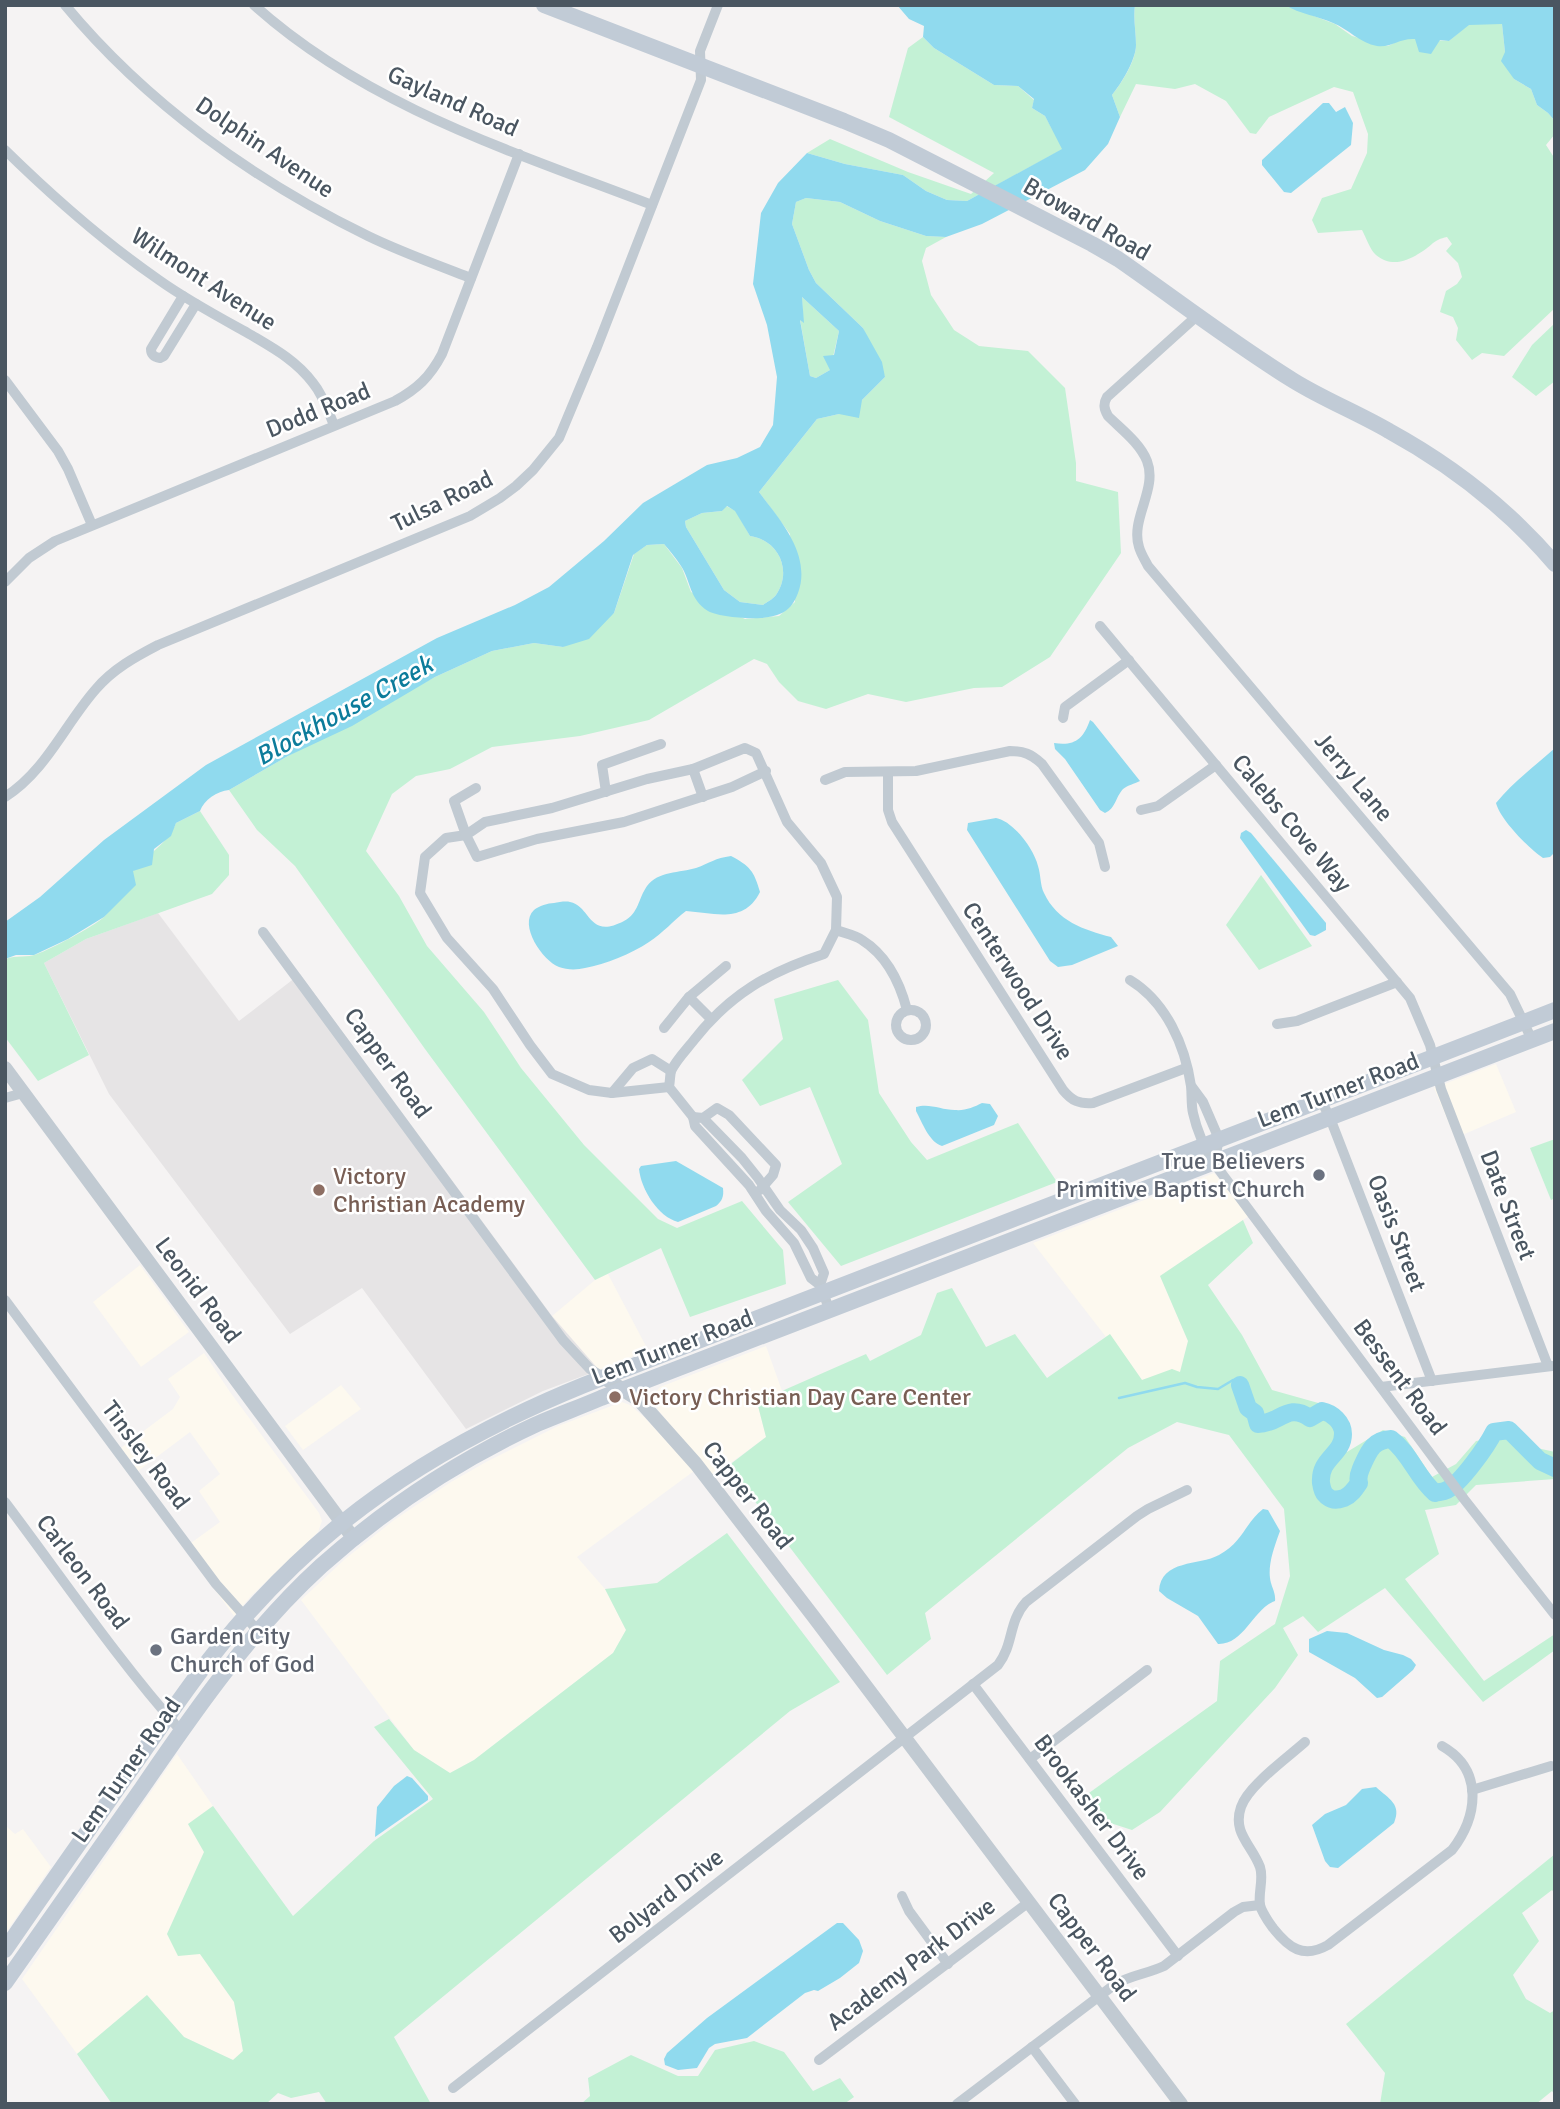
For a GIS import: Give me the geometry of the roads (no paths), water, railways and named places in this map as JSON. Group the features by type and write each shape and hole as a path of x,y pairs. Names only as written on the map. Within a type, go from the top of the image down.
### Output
{"main road":[{"name":"Broward Road","path":"544,5 889,140 1118,259 1295,382 1408,441 1467,480 1508,514 1555,564"},
{"name":"Lem Turner Road","path":"5,1950 210,1658 283,1577 342,1523 402,1479 478,1433 531,1406 821,1289 1017,1217 1555,1010"},
{"name":"Lem Turner Road","path":"5,1983 181,1731 225,1670 258,1631 309,1578 354,1539 411,1496 481,1453 538,1424 623,1390 1555,1031"},
{"path":"1017,1217 1025,1236"}],"street":[{"name":"Dolphin Avenue","path":"65,5 102,46 154,94 204,135 268,181 368,236 471,278"},
{"name":"Gayland Road","path":"254,5 317,53 381,93 462,132 652,205"},
{"name":"Tulsa Road","path":"5,797 21,785 42,762 94,690 130,660 158,645 471,516 516,486 550,451 566,424 701,80 700,51 718,5"},
{"name":"Wilmont Avenue","path":"5,150 83,222 183,296 286,355 315,384 334,425"},
{"name":"Dodd Road","path":"5,582 41,549 92,525 395,401 426,380 442,354 519,154"},
{"path":"183,296 150,349 155,357 164,356 196,304"},
{"name":"Jerry Lane","path":"1198,315 1104,401 1108,416 1135,443 1148,463 1148,485 1137,533 1138,546 1149,566 1510,994 1532,1040"},
{"path":"5,380 58,451 92,525"},
{"name":"Calebs Cove Way","path":"1100,626 1410,998 1433,1057"},
{"path":"1063,718 1065,707 1129,660"},
{"path":"606,792 603,765 661,744"},
{"path":"745,748 756,753 787,822 821,863 836,897 836,930 824,954 791,965 747,988 710,1018 671,1071 669,1087 612,1093 589,1090 552,1074 492,989 447,938 420,893 425,857 446,838 466,835 485,822 552,808 646,779 693,769 745,748"},
{"path":"825,780 845,772 916,771 1010,751 1023,751 1042,764 1082,820 1098,843 1105,867"},
{"path":"1141,810 1158,806 1216,765"},
{"path":"693,769 703,797"},
{"path":"476,788 454,802 477,857 537,839 624,822 732,787 766,771"},
{"name":"Centerwood Drive","path":"888,772 888,810 892,822 1071,1099 1080,1104 1093,1103 1186,1068"},
{"path":"836,930 861,938 879,954 894,976 907,1010"},
{"name":"Capper Road","path":"263,932 563,1340 590,1369 639,1400 696,1464 1181,2104"},
{"path":"664,1028 689,997 726,966"},
{"name":"Bessent Road","path":"1130,980 1147,990 1177,1035 1191,1084 1193,1111 1203,1146 1214,1163 1464,1499 1555,1615"},
{"path":"1277,1024 1297,1021 1397,982"},
{"path":"689,997 710,1018"},
{"name":"Date Street","path":"1433,1057 1438,1076 1551,1366"},
{"path":"612,1093 633,1068 652,1059 671,1071"},
{"name":"Leonid Road","path":"5,1068 354,1539"},
{"name":"Bessent Road","path":"1191,1084 1203,1102 1219,1139"},
{"path":"669,1087 698,1117"},
{"path":"5,1097 23,1093"},
{"name":"Oasis Street","path":"1321,1100 1432,1381"},
{"path":"760,1191 773,1175 776,1165 729,1115 718,1108 698,1117 695,1126 760,1191 766,1211 794,1243 811,1279 821,1289 830,1311"},
{"path":"1214,1163 1219,1139"},
{"name":"Tinsley Road","path":"5,1300 216,1584 258,1631"},
{"path":"1381,1387 1551,1366"},
{"name":"Bolyard Drive","path":"453,2088 998,1665 1009,1646 1017,1612 1026,1602 1148,1508 1187,1490"},
{"name":"Carleon Road","path":"5,1502 95,1624 181,1731"},
{"path":"1030,1759 1147,1670"},
{"name":"Brookasher Drive","path":"972,1684 1178,1956"},
{"path":"1305,1742 1248,1793 1238,1821 1240,1834 1261,1870 1260,1905 1266,1918 1284,1941 1297,1950 1308,1952 1328,1945 1452,1850 1463,1836 1470,1820 1474,1798 1470,1780 1453,1753 1442,1746"},
{"path":"1472,1790 1551,1766"},
{"path":"902,1896 909,1911 948,1964"},
{"name":"Academy Park Drive","path":"819,2060 1029,1902"},
{"path":"957,2104 1125,1978 1153,1972 1234,1912 1243,1907 1260,1905"},
{"path":"1032,2047 1075,2104"}],"water":[{"name":"Blockhouse Creek","path":"897,5 1135,5 1134,58 1112,95 1120,117 1108,144 1085,170 982,224 946,237 926,236 880,221 840,202 806,198 796,202 792,224 809,270 816,283 863,328 882,362 885,377 862,400 859,418 839,414 817,419 759,492 792,539 801,565 798,593 788,609 774,616 756,618 726,616 708,611 697,601 681,566 664,544 647,545 633,555 614,613 589,639 563,647 534,643 492,651 435,677 352,726 288,756 229,790 216,794 200,811 176,823 171,836 154,849 152,865 133,871 136,885 104,917 68,939 34,955 16,955 5,959 5,922 40,897 104,840 206,765 437,638 515,605 549,587 604,541 643,503 707,465 737,458 760,447 773,425 777,377 767,325 753,284 761,213 778,183 807,153 845,164 903,175 926,191 947,200 967,201 1062,149 1045,116 1032,108 1034,99 1018,86 994,85 934,48 923,37 924,26 909,19","holes":["802,297 839,331 834,355 823,356 830,370 816,378 810,376 800,320 804,323","727,506 735,511 750,536 768,543 775,550 783,566 781,585 775,596 763,605 740,602 724,590 686,527 685,521 702,513 722,511"]},
{"path":"1285,5 1555,5 1555,121 1537,105 1531,89 1514,79 1501,61 1505,52 1502,24 1469,25 1449,41 1440,40 1431,54 1419,52 1415,39 1382,46 1371,44 1333,23"},
{"path":"1323,103 1329,103 1336,112 1345,107 1353,123 1351,145 1291,193 1284,192 1262,165 1262,160"},
{"path":"1090,720 1140,781 1123,789 1105,813 1055,749 1054,743 1077,740"},
{"path":"1555,748 1555,852 1550,857 1543,858 1516,833 1496,803"},
{"path":"996,818 1009,824 1027,844 1036,859 1044,893 1056,911 1072,923 1111,937 1118,946 1072,965 1058,967 1050,961 967,830 968,823"},
{"path":"1246,830 1326,923 1326,930 1315,936 1310,935 1240,838 1241,833"},
{"path":"731,856 750,870 760,892 746,909 737,913 686,911 634,951 579,969 559,967 546,958 534,942 529,924 530,917 538,907 570,902 582,909 597,924 603,927 612,926 633,914 647,886 657,878"},
{"path":"982,1103 990,1104 998,1116 994,1125 942,1146 930,1136 916,1111 916,1107 926,1106 962,1110"},
{"path":"676,1161 723,1188 722,1198 716,1206 678,1222 657,1208 643,1185 639,1169 641,1166"},
{"path":"1263,1509 1268,1510 1280,1531 1270,1566 1275,1601 1260,1611 1235,1639 1218,1644 1198,1616 1159,1591 1161,1581 1166,1573 1174,1568 1211,1558 1227,1550"},
{"path":"1327,1631 1347,1633 1384,1650 1403,1655 1416,1665 1382,1697 1377,1698 1355,1678 1309,1652 1309,1639"},
{"path":"407,1776 428,1796 428,1800 375,1837 377,1807 394,1786"},
{"path":"1376,1787 1395,1806 1394,1823 1338,1868 1330,1867 1325,1861 1312,1825 1325,1814 1346,1805 1362,1789"},
{"path":"837,1923 843,1923 859,1940 863,1951 859,1963 818,1991 805,1993 747,2038 715,2044 709,2048 697,2068 678,2070 665,2065 667,2053 707,2018"}],"waterway":[{"path":"1119,1398 1185,1383 1218,1389 1233,1380 1240,1385"},
{"path":"1240,1385 1248,1408 1255,1413 1258,1424 1289,1413 1295,1412 1310,1418 1322,1411 1339,1422 1343,1430 1342,1441 1321,1475 1323,1491 1332,1499 1338,1500 1353,1492 1370,1451 1376,1444 1391,1439 1435,1493 1447,1490 1459,1480 1480,1455 1494,1432 1509,1430 1540,1461 1555,1468"}],"place":[{"name":"True Believers Primitive Baptist Church","path":"1319,1175"},
{"name":"Victory Christian Academy","path":"319,1190"},
{"name":"Victory Christian Day Care Center","path":"615,1397"},
{"name":"Garden City Church of God","path":"156,1650"}]}
